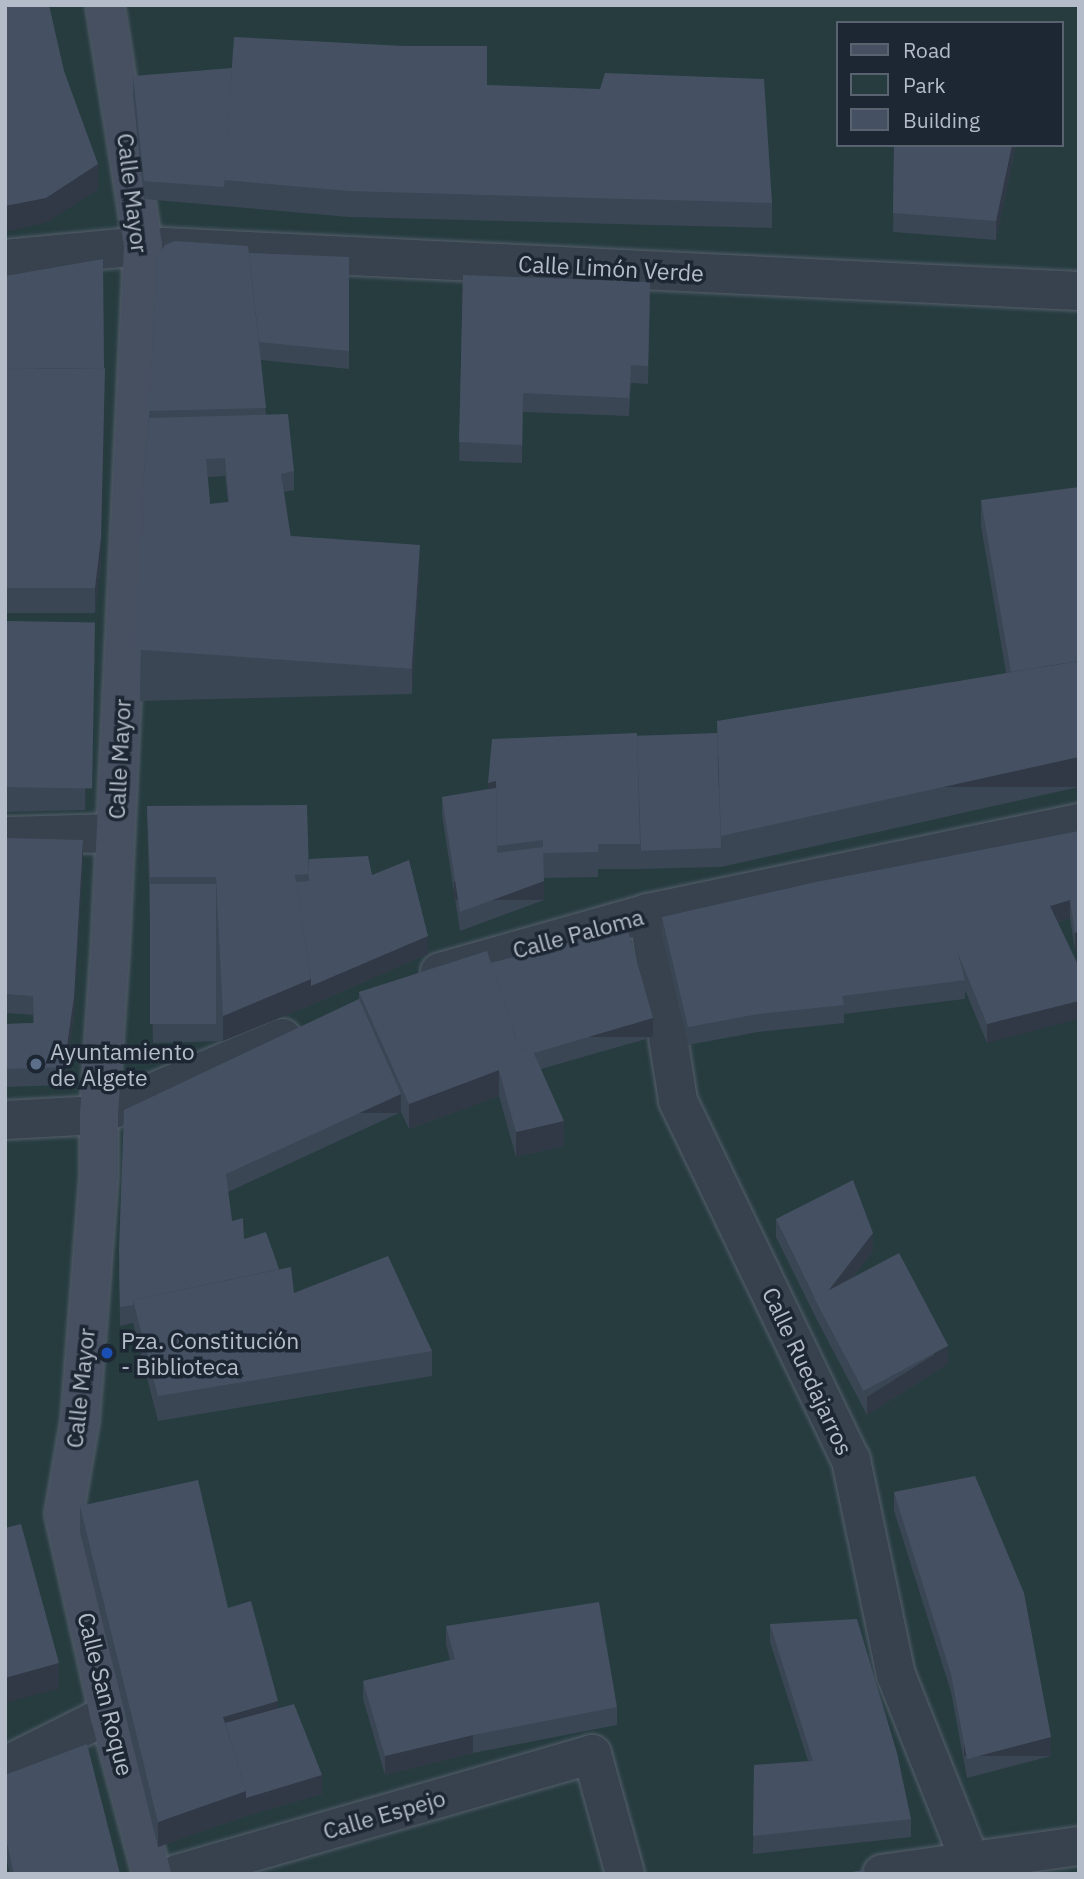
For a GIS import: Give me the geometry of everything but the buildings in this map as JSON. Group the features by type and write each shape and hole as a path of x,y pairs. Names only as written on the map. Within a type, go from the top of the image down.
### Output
{"street":[{"name":"Calle Mayor","path":"64,1514 80,1421 99,1175 99,1115 143,246 105,5"},
{"name":"Calle Limón Verde","path":"5,259 143,246 1079,290"},
{"name":"Calle Paloma","path":"412,984 449,969 648,913 1079,823"},
{"path":"5,836 115,833"},
{"name":"Calle Ruedajarros","path":"648,913 678,1101 851,1460 896,1675 972,1867"},
{"path":"5,1120 99,1115 312,1026"},
{"name":"Calle San Roque","path":"64,1514 109,1714 152,1874"},
{"path":"5,1766 109,1714"},
{"name":"Calle Espejo","path":"177,1874 592,1754 625,1874"},
{"path":"882,1874 972,1867 1079,1846"}],"green space":[{"path":"5,5 1079,5 1079,1874 5,1874"}],"place":[{"name":"Ayuntamiento de Algete","path":"36,1064"},
{"name":"Pza. Constitución - Biblioteca","path":"107,1353"}]}
